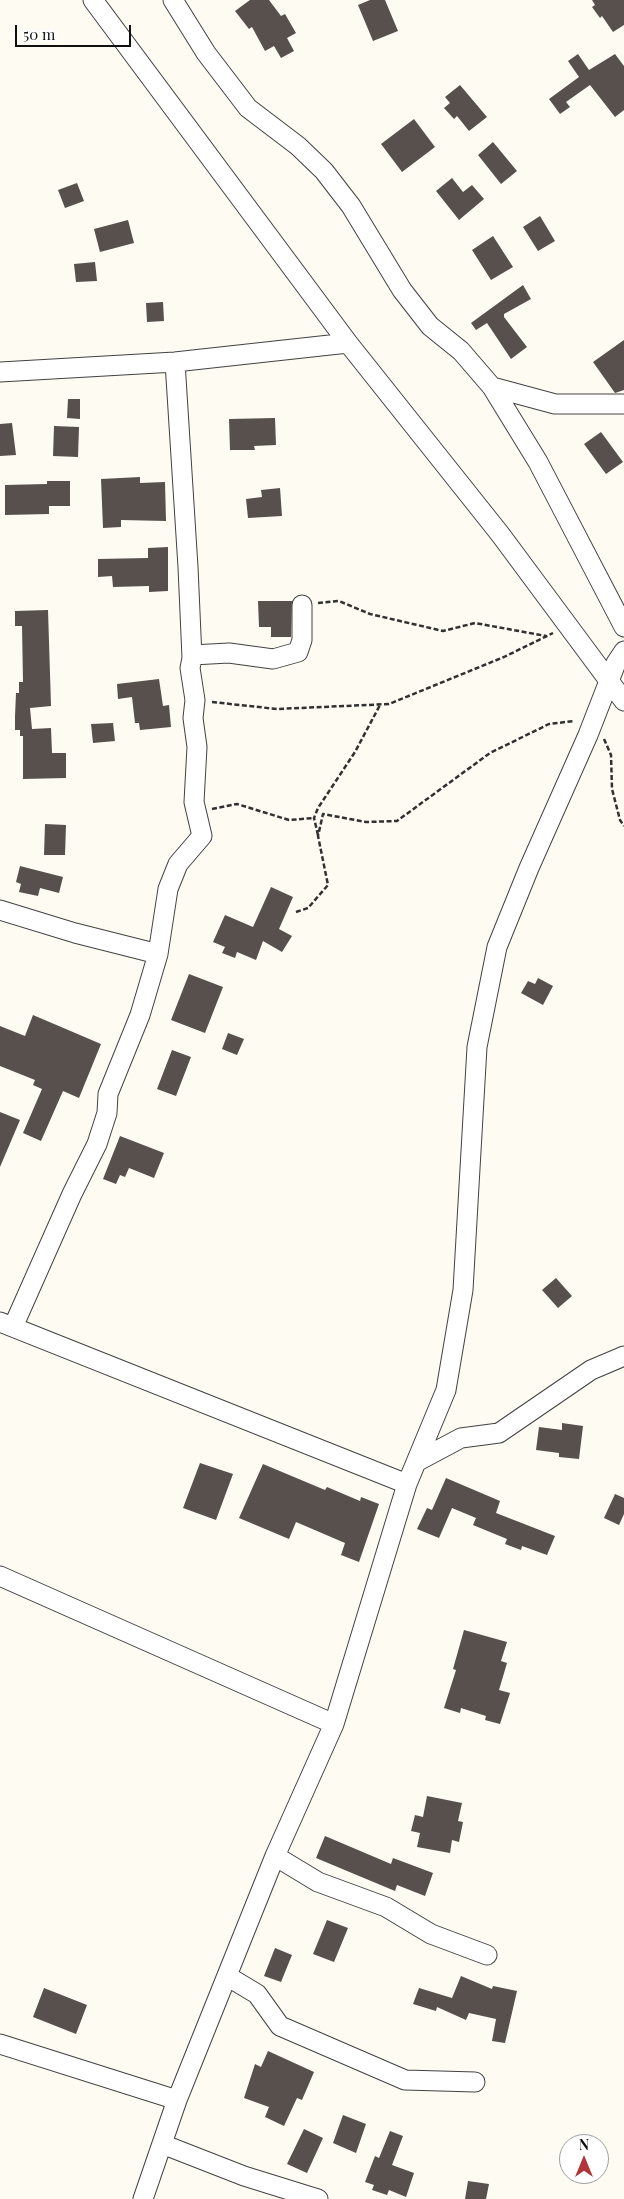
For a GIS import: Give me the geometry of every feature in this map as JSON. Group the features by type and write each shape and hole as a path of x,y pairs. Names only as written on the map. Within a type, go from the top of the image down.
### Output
{"street":[{"path":"93,0 348,343 500,534 624,701"},
{"path":"173,0 206,53 248,108 298,146 324,171 351,206 402,290 430,326 461,351 492,387 538,462 624,627"},
{"path":"0,372 176,362 348,343"},
{"path":"176,362 184,472 192,655 190,668 195,700 193,718 196,746 194,802 202,836 178,864 168,889 158,954 140,1015 108,1094 106,1113 97,1144 7,1324 407,1484"},
{"path":"492,387 555,404 624,404"},
{"path":"192,655 229,653 273,659 298,652 302,640 302,605"},
{"path":"143,2199 177,2100 275,1856 334,1724 407,1484 446,1390 463,1290 477,1047 497,947 529,868 624,651"},
{"path":"0,910 75,933 158,954"},
{"path":"416,1462 461,1438 499,1433 591,1370 624,1356"},
{"path":"0,1576 334,1724"},
{"path":"275,1856 318,1882 386,1907 432,1934 487,1955"},
{"path":"227,1976 257,1994 280,2026 405,2080 475,2082"},
{"path":"0,2044 177,2100"},
{"path":"162,2144 244,2176 318,2199"}],"path":[{"path":"302,605 339,601 370,614 443,631 474,623 548,636"},
{"path":"195,700 277,709 389,704 504,657 548,636 567,624"},
{"path":"296,912 308,908 328,885 314,818 318,808 355,752 380,705"},
{"path":"318,836 323,814 366,822 397,821 490,754 549,724 595,719 611,755 612,789 620,820 624,826"},
{"path":"196,810 236,804 288,820 314,818"}],"building":[{"path":"250,0 269,0 281,16 285,14 296,33 287,38 294,51 281,58 274,46 265,51 252,27 249,29 235,11"},
{"path":"370,0 385,0 398,31 373,41 358,5"},
{"path":"592,0 624,0 624,25 613,32 602,16 600,18 592,7 595,5"},
{"path":"578,54 589,70 615,54 624,66 624,110 615,117 590,85 566,102 570,107 560,114 549,99 579,77 568,61"},
{"path":"460,85 487,117 469,131 457,116 454,119 444,108 450,103 445,97"},
{"path":"414,119 435,147 402,172 381,144"},
{"path":"493,142 517,171 501,184 478,155"},
{"path":"452,178 463,192 472,185 484,199 459,220 436,191"},
{"path":"77,183 84,201 65,208 58,190"},
{"path":"540,216 555,241 538,251 523,227"},
{"path":"128,220 134,243 100,252 94,229"},
{"path":"493,236 513,267 491,280 472,250"},
{"path":"95,262 97,281 76,282 74,264"},
{"path":"523,285 531,299 504,314 504,317 527,347 511,359 487,323 476,330 471,323"},
{"path":"163,302 164,321 147,322 146,303"},
{"path":"624,340 624,390 615,393 593,362"},
{"path":"68,399 80,399 80,419 67,418"},
{"path":"275,418 276,445 254,446 255,450 230,450 229,419"},
{"path":"12,423 16,455 0,456 0,424"},
{"path":"54,426 79,427 78,457 53,456"},
{"path":"601,432 623,462 606,474 584,444"},
{"path":"140,477 140,483 165,482 166,521 121,520 121,527 103,528 101,479"},
{"path":"47,481 70,481 70,506 49,506 49,514 5,515 5,485 47,484"},
{"path":"280,488 282,516 248,518 246,499 262,497 261,490"},
{"path":"168,547 168,591 149,592 149,586 113,587 112,576 98,577 98,559 148,558 148,548"},
{"path":"258,601 292,601 291,637 271,637 271,627 259,627"},
{"path":"48,610 51,706 30,708 32,729 51,728 52,753 66,753 66,778 23,779 23,736 20,736 20,730 15,730 16,693 19,693 19,682 23,682 22,626 15,626 15,611"},
{"path":"159,679 163,706 169,705 171,727 140,730 139,723 135,723 132,697 118,699 117,684"},
{"path":"113,723 115,741 93,743 91,724"},
{"path":"45,824 66,825 65,855 44,855"},
{"path":"20,866 63,877 59,893 40,888 38,896 19,892 21,884 16,882"},
{"path":"271,887 293,897 279,929 292,936 282,952 263,941 256,960 237,952 235,958 222,953 225,947 213,942 225,915 253,927"},
{"path":"189,974 223,987 205,1033 171,1020"},
{"path":"538,978 553,986 543,1005 521,993 528,981 535,984"},
{"path":"33,1015 101,1044 79,1098 63,1091 41,1141 23,1133 42,1089 33,1085 35,1080 0,1066 0,1026 25,1036"},
{"path":"228,1033 244,1039 237,1055 222,1049"},
{"path":"172,1050 191,1057 176,1096 157,1089"},
{"path":"0,1112 20,1120 0,1167"},
{"path":"120,1136 164,1153 154,1178 129,1168 125,1177 120,1175 116,1184 103,1179"},
{"path":"556,1278 572,1296 558,1308 542,1290"},
{"path":"562,1423 583,1426 579,1459 559,1457 559,1453 536,1450 539,1427 562,1430"},
{"path":"200,1463 233,1474 216,1520 183,1508"},
{"path":"263,1464 325,1490 327,1487 360,1501 361,1497 379,1504 359,1562 341,1555 345,1543 296,1522 289,1539 239,1518"},
{"path":"446,1478 500,1501 496,1513 555,1536 547,1555 522,1546 521,1550 505,1544 507,1539 473,1525 476,1518 452,1508 439,1538 417,1529 427,1508 432,1510"},
{"path":"615,1494 624,1498 624,1514 619,1525 604,1518"},
{"path":"464,1630 507,1642 501,1661 507,1663 499,1690 510,1693 500,1724 485,1720 486,1716 461,1708 460,1713 444,1708 456,1670 453,1669"},
{"path":"427,1796 462,1803 458,1821 463,1822 459,1842 452,1840 450,1853 417,1847 420,1833 411,1831 415,1815 423,1817"},
{"path":"325,1836 391,1864 393,1858 433,1873 425,1896 397,1885 395,1891 316,1858"},
{"path":"327,1920 348,1928 334,1962 313,1954"},
{"path":"275,1948 292,1955 281,1982 264,1976"},
{"path":"461,1976 492,1989 493,1986 517,1991 505,2043 492,2041 496,2019 469,2013 466,2020 437,2007 436,2011 413,2004 419,1988 452,1998"},
{"path":"44,1988 87,2005 76,2034 33,2017"},
{"path":"268,2051 314,2072 302,2100 297,2098 284,2126 265,2117 269,2107 244,2098 255,2064 261,2067"},
{"path":"343,2115 366,2124 356,2153 333,2143"},
{"path":"304,2129 323,2138 307,2173 287,2164"},
{"path":"390,2131 403,2136 392,2165 414,2173 406,2197 389,2190 387,2195 372,2190 374,2185 365,2182 375,2156 379,2158"},
{"path":"468,2181 489,2184 486,2199 465,2199"}]}
